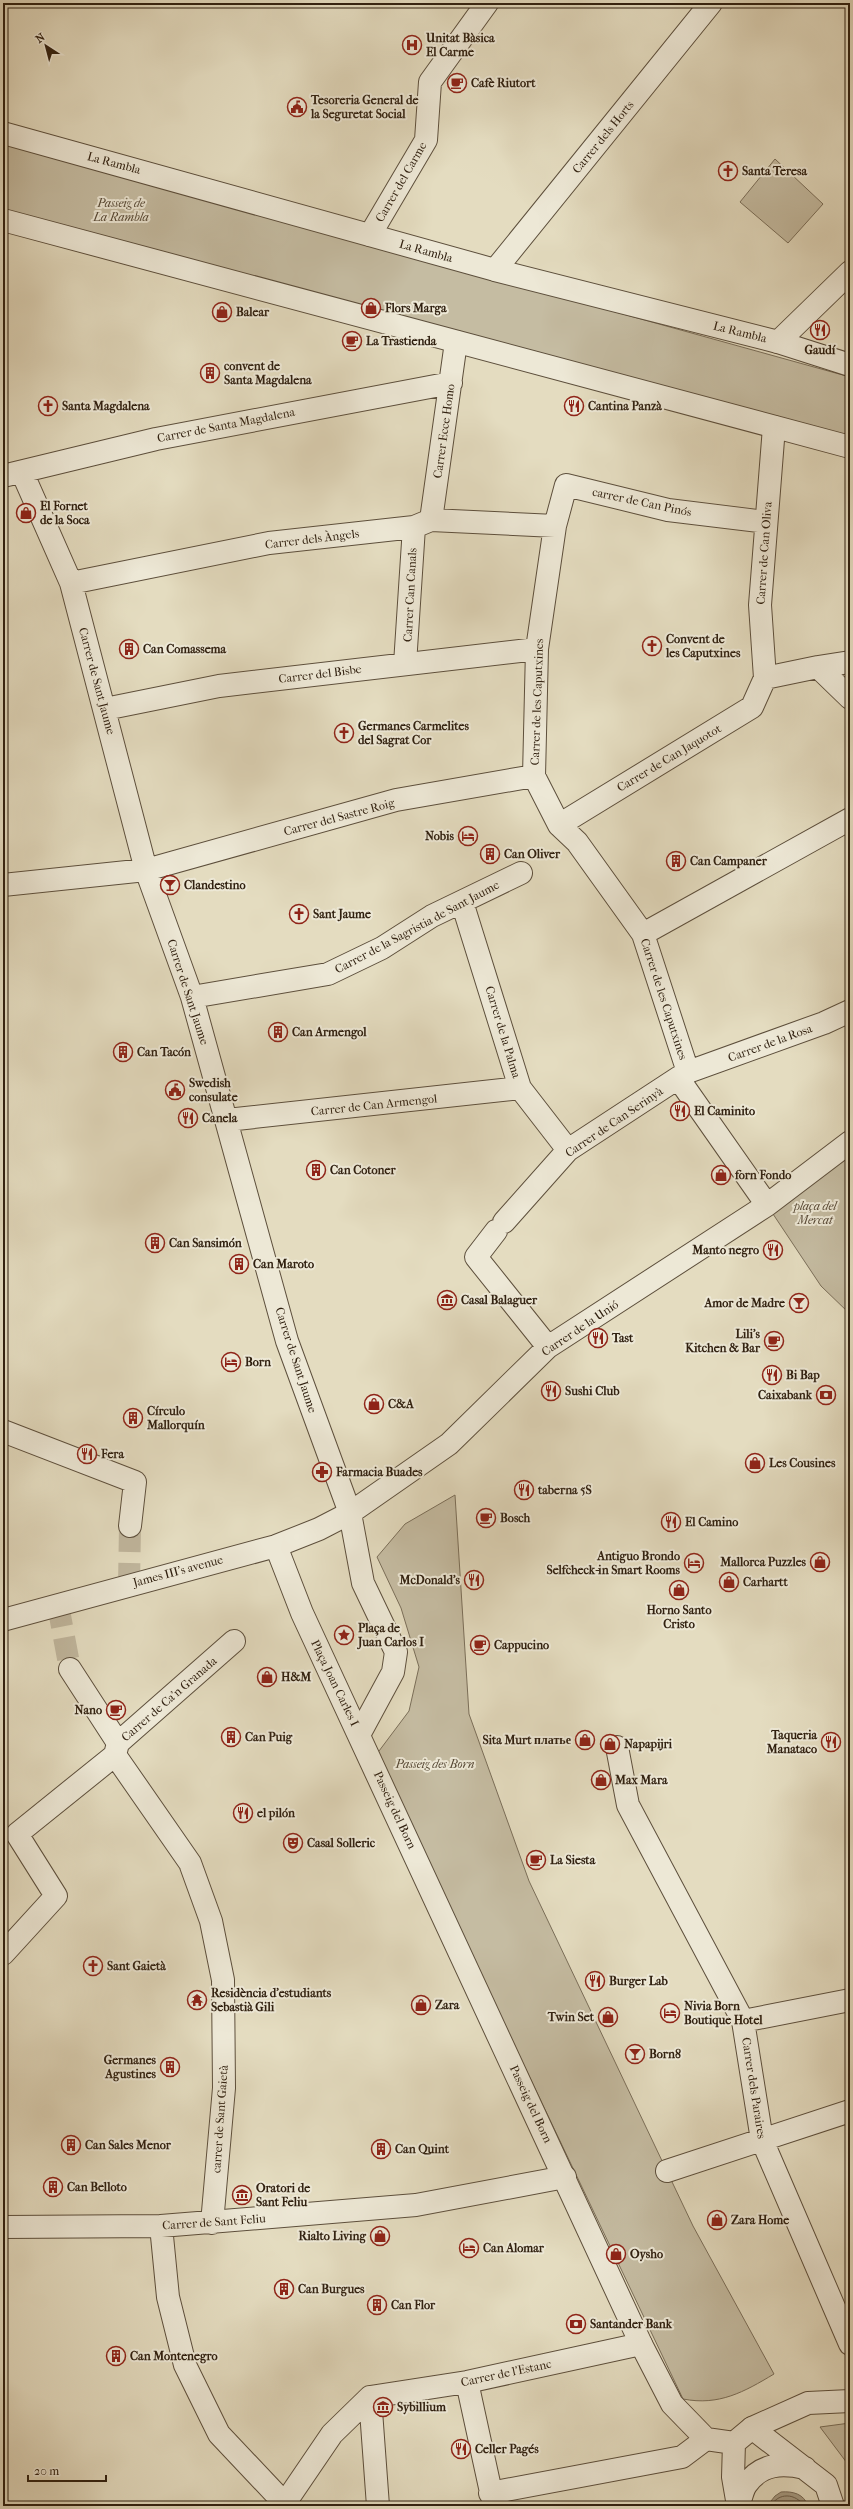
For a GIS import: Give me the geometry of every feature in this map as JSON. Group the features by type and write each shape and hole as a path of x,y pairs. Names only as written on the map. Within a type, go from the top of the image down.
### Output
{"street":[{"name":"Carrer del Carme","path":"370,235 426,140 430,82 487,3"},
{"name":"Carrer dels Horts","path":"495,270 711,3"},
{"name":"La Rambla","path":"3,133 495,270 778,342 850,365"},
{"path":"3,220 850,447"},
{"path":"778,342 850,272"},
{"name":"Carrer Ecce Homo","path":"423,523 451,383 456,342"},
{"name":"Carrer de Santa Magdalena","path":"12,474 156,439 451,383"},
{"name":"Carrer de Can Oliva","path":"765,678 760,606 774,427"},
{"name":"Carrer de Sant Jaume","path":"12,474 71,583 146,870 192,996 228,1120 287,1341 350,1514"},
{"name":"carrer de Can Pinós","path":"566,485 668,510 766,522"},
{"name":"Carrer de les Caputxines","path":"566,485 555,526 537,649 534,776 559,826 577,842 643,934 683,1075 767,1205"},
{"name":"Carrer dels Àngels","path":"71,583 269,543 423,523 555,526"},
{"name":"Carrer Can Canals","path":"405,664 423,523"},
{"name":"Carrer del Bisbe","path":"105,709 219,686 537,649"},
{"path":"765,678 850,662"},
{"path":"818,667 850,698"},
{"name":"Carrer de Can Jaquotot","path":"559,826 752,707 765,678"},
{"name":"Carrer del Sastre Roig","path":"3,884 146,870 396,800 534,776"},
{"path":"643,934 850,819"},
{"name":"Carrer de la Sagristia de Sant Jaume","path":"192,996 328,974 382,948 432,916 521,873"},
{"name":"Carrer de la Palma","path":"462,902 520,1088 568,1150"},
{"name":"Carrer de la Rosa","path":"683,1075 824,1023 850,1011"},
{"name":"Carrer de Can Serinyà","path":"548,1347 476,1257 500,1226 568,1150 683,1075"},
{"name":"Carrer de Can Armengol","path":"228,1120 520,1088"},
{"path":"767,1205 850,1142"},
{"name":"Carrer de la Unió","path":"350,1514 449,1444 548,1347 767,1205"},
{"path":"3,1432 135,1482 130,1526"},
{"name":"James III's avenue","path":"3,1620 276,1546 319,1529 350,1514"},
{"name":"Plaça Joan Carles I","path":"350,1514 363,1583 396,1652 393,1672 360,1733"},
{"name":"Plaça Joan Carles I","path":"276,1546 302,1613 360,1733"},
{"name":"Carrer de Ca'n Granada","path":"3,1954 56,1896 17,1834 117,1749 234,1642"},
{"name":"carrer de Sant Gaietà","path":"70,1669 117,1749 190,1863 211,1921 223,1980 224,2088 212,2223"},
{"name":"Passeig del Born","path":"360,1733 641,2344 672,2404 706,2439"},
{"name":"Carrer dels Paraires","path":"617,1747 628,1805 743,2021 762,2140 850,2344"},
{"path":"743,2021 850,2000"},
{"path":"667,2172 850,2110"},
{"name":"Carrer de Sant Feliu","path":"3,2227 161,2226 416,2205 565,2177"},
{"path":"161,2226 168,2297 185,2365 219,2434 285,2505 332,2434 370,2397"},
{"name":"Carrer de l'Estanc","path":"370,2397 466,2382 641,2344"},
{"path":"466,2382 492,2500 682,2457 706,2439 734,2443 752,2428 808,2403 850,2401"},
{"path":"370,2397 378,2506"},
{"path":"752,2428 806,2468 826,2485 833,2506"},
{"path":"734,2443 733,2477 738,2506"},
{"path":"738,2506 746,2485 762,2470 784,2464 806,2468"}],"green space":[{"name":"Passeig de La Rambla","path":"3,142 850,377 850,441 3,214"},
{"path":"775,159 823,204 788,243 740,202"},
{"name":"plaça del Mercat","path":"850,1142 850,1314 821,1286 767,1205"},
{"name":"Passeig des Born","path":"455,1495 469,1714 529,1881 693,2226 774,2374 742,2392 731,2396 708,2401 683,2399 376,1755 409,1711 419,1667 401,1608 377,1557 405,1524"},
{"path":"850,2423 850,2467 820,2427"}],"water":[{"path":"781,2492 798,2494 804,2499 808,2506 767,2506 775,2496"}],"tunnel":[{"path":"129,1585 130,1526"},
{"path":"58,1605 70,1669"}],"place":[{"name":"Unitat Bàsica El Carme","path":"412,45"},
{"name":"Cafè Riutort","path":"457,83"},
{"name":"Tesoreria General de la Seguretat Social","path":"297,107"},
{"name":"Santa Teresa","path":"728,171"},
{"name":"Flors Marga","path":"371,308"},
{"name":"Balear","path":"222,312"},
{"name":"Gaudí","path":"820,330"},
{"name":"La Trastienda","path":"352,341"},
{"name":"convent de Santa Magdalena","path":"210,373"},
{"name":"Santa Magdalena","path":"48,406"},
{"name":"Cantina Panzà","path":"574,406"},
{"name":"El Fornet de la Soca","path":"26,513"},
{"name":"Convent de les Caputxines","path":"652,646"},
{"name":"Can Comassema","path":"129,649"},
{"name":"Germanes Carmelites del Sagrat Cor","path":"344,733"},
{"name":"Nobis","path":"468,836"},
{"name":"Can Oliver","path":"490,854"},
{"name":"Can Campaner","path":"676,861"},
{"name":"Clandestino","path":"170,885"},
{"name":"Sant Jaume","path":"299,914"},
{"name":"Can Armengol","path":"278,1032"},
{"name":"Can Tacón","path":"123,1052"},
{"name":"Swedish consulate","path":"175,1090"},
{"name":"El Caminito","path":"680,1111"},
{"name":"Canela","path":"188,1118"},
{"name":"Can Cotoner","path":"316,1170"},
{"name":"forn Fondo","path":"721,1175"},
{"name":"Can Sansimón","path":"155,1243"},
{"name":"Manto negro","path":"773,1250"},
{"name":"Can Maroto","path":"239,1264"},
{"name":"Casal Balaguer","path":"447,1300"},
{"name":"Amor de Madre","path":"799,1303"},
{"name":"Tast","path":"598,1338"},
{"name":"Lili's Kitchen & Bar","path":"774,1341"},
{"name":"Born","path":"231,1362"},
{"name":"Bi Bap","path":"772,1375"},
{"name":"Sushi Club","path":"551,1391"},
{"name":"Caixabank","path":"826,1395"},
{"name":"C&A","path":"374,1404"},
{"name":"Círculo Mallorquín","path":"133,1418"},
{"name":"Fera","path":"87,1454"},
{"name":"Les Cousines","path":"755,1463"},
{"name":"Farmacia Buades","path":"322,1472"},
{"name":"taberna 5S","path":"524,1490"},
{"name":"Bosch","path":"486,1518"},
{"name":"El Camino","path":"671,1522"},
{"name":"Mallorca Puzzles","path":"820,1562"},
{"name":"Antiguo Brondo Selfcheck-in Smart Rooms","path":"694,1563"},
{"name":"McDonald's","path":"474,1580"},
{"name":"Carhartt","path":"729,1582"},
{"name":"Horno Santo Cristo","path":"679,1590"},
{"name":"Plaça de Juan Carlos I","path":"344,1635"},
{"name":"Cappucino","path":"480,1645"},
{"name":"H&M","path":"267,1677"},
{"name":"Nano","path":"116,1710"},
{"name":"Can Puig","path":"231,1737"},
{"name":"Sita Murt платье","path":"585,1740"},
{"name":"Taqueria Manataco","path":"831,1742"},
{"name":"Napapijri","path":"610,1744"},
{"name":"Max Mara","path":"601,1780"},
{"name":"el pilón","path":"243,1813"},
{"name":"Casal Solleric","path":"293,1843"},
{"name":"La Siesta","path":"536,1860"},
{"name":"Sant Gaietà","path":"93,1966"},
{"name":"Burger Lab","path":"595,1981"},
{"name":"Residència d'estudiants Sebastià Gili","path":"197,2000"},
{"name":"Zara","path":"421,2005"},
{"name":"Nivia Born Boutique Hotel","path":"670,2013"},
{"name":"Twin Set","path":"608,2017"},
{"name":"Born8","path":"635,2054"},
{"name":"Germanes Agustines","path":"170,2067"},
{"name":"Can Sales Menor","path":"71,2145"},
{"name":"Can Quint","path":"381,2149"},
{"name":"Can Belloto","path":"53,2187"},
{"name":"Oratori de Sant Feliu","path":"242,2195"},
{"name":"Zara Home","path":"717,2220"},
{"name":"Rialto Living","path":"380,2236"},
{"name":"Can Alomar","path":"469,2248"},
{"name":"Oysho","path":"616,2254"},
{"name":"Can Burgues","path":"284,2289"},
{"name":"Can Flor","path":"377,2305"},
{"name":"Santander Bank","path":"576,2324"},
{"name":"Can Montenegro","path":"116,2356"},
{"name":"Sybillium","path":"383,2407"},
{"name":"Celler Pagés","path":"461,2449"}]}
